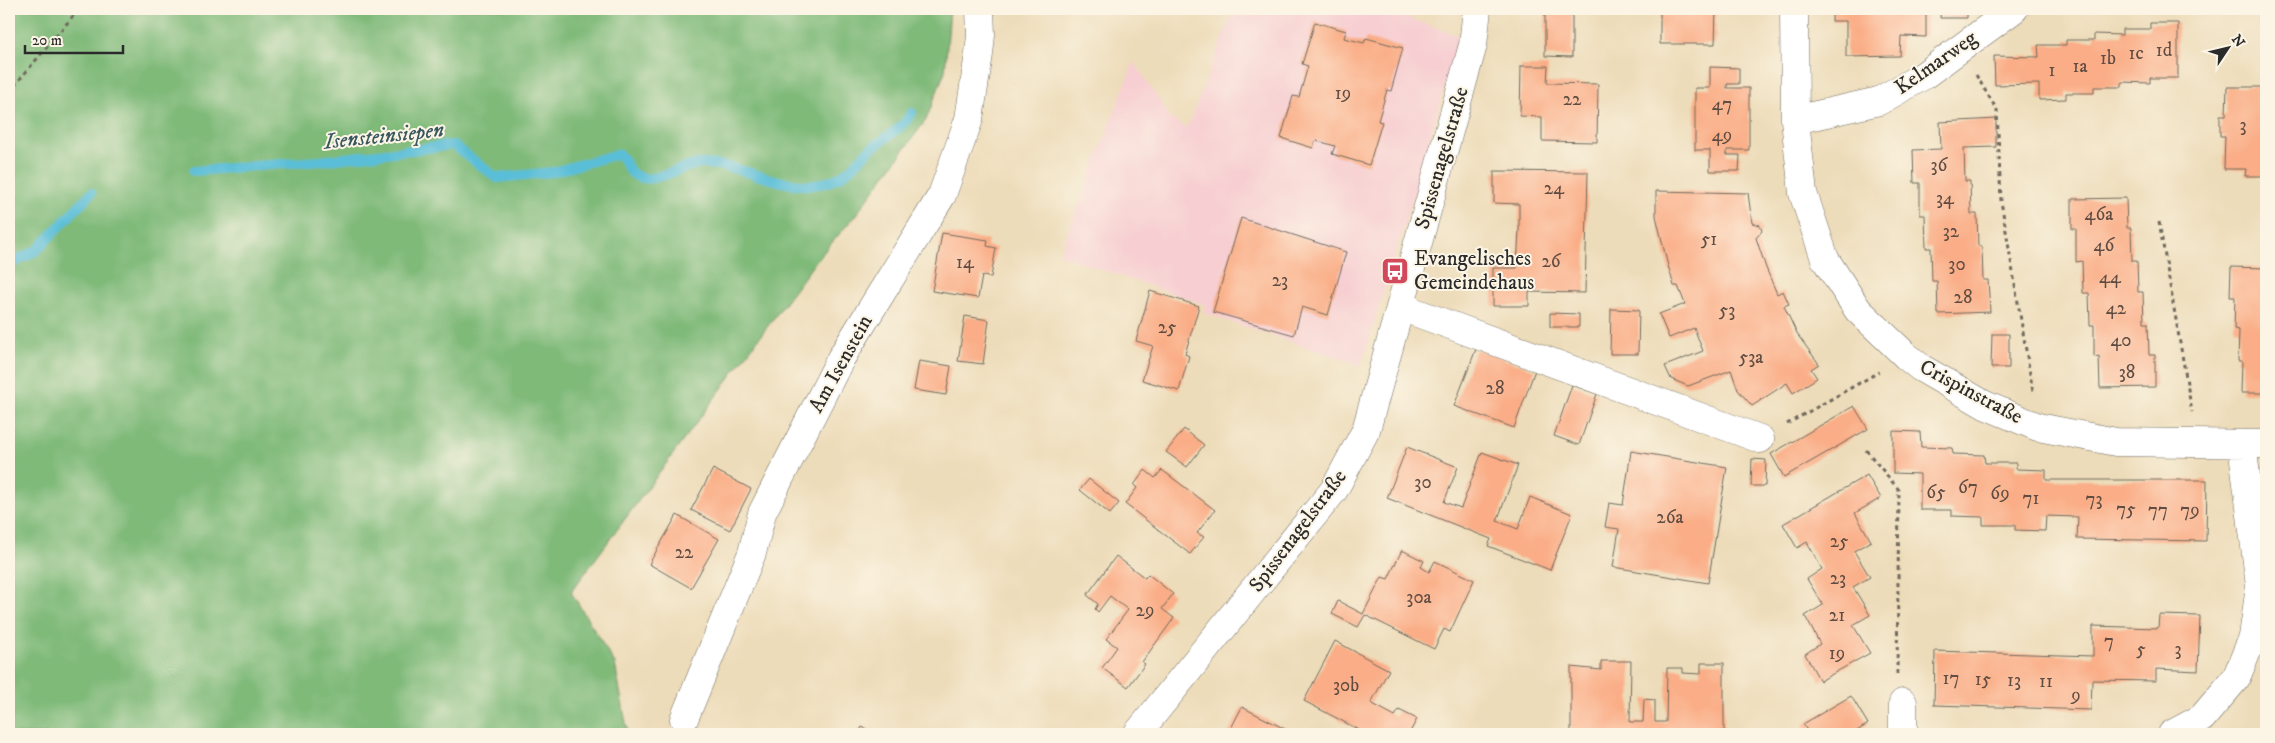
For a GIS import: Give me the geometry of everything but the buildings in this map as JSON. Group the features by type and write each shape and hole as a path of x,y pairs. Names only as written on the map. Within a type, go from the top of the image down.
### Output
{"street":[{"name":"Am Isenstein","path":"684,719 752,552 762,513 841,358 942,195 969,119 980,54 980,9"},
{"name":"Spissenagelstraße","path":"1137,734 1334,490 1366,430 1474,45 1477,9"},
{"name":"Crispinstraße","path":"1794,9 1795,120 1803,193 1825,259 1858,310 1906,356 1921,368 1985,405 2038,428 2116,442 2254,444"},
{"name":"Kelmarweg","path":"1795,120 1879,101 1923,76 2014,9"},
{"path":"1401,307 1760,439"},
{"path":"2172,734 2202,718 2236,678 2253,637 2260,586 2254,444"},
{"path":"1903,703 1903,734"}],"path":[{"path":"9,92 78,9"},
{"path":"1959,48 1997,110 2001,201 2038,428"},
{"path":"2159,222 2190,406 2202,443"},
{"path":"1760,439 1906,356"},
{"path":"1866,450 1899,490 1897,672"}],"shaded area":[{"path":"1234,9 1383,9 1459,36 1413,197 1361,365 1204,313 1206,305 1059,255 1134,62 1172,120 1187,128"}],"green space":[{"path":"9,9 950,9 945,71 926,120 854,217 816,261 571,592 615,664 628,734 9,734"}],"waterway":[{"name":"Isensteinsiepen","path":"194,171 320,161 453,145 497,178 553,172 618,154 623,158 631,172 638,177 655,178 700,164 719,165 777,181 815,185 833,180 850,169 872,148 902,126 912,113"},
{"name":"Isensteinsiepen","path":"9,265 37,250 91,193"}],"place":[{"name":"Evangelisches Gemeindehaus","path":"1395,271"}]}
